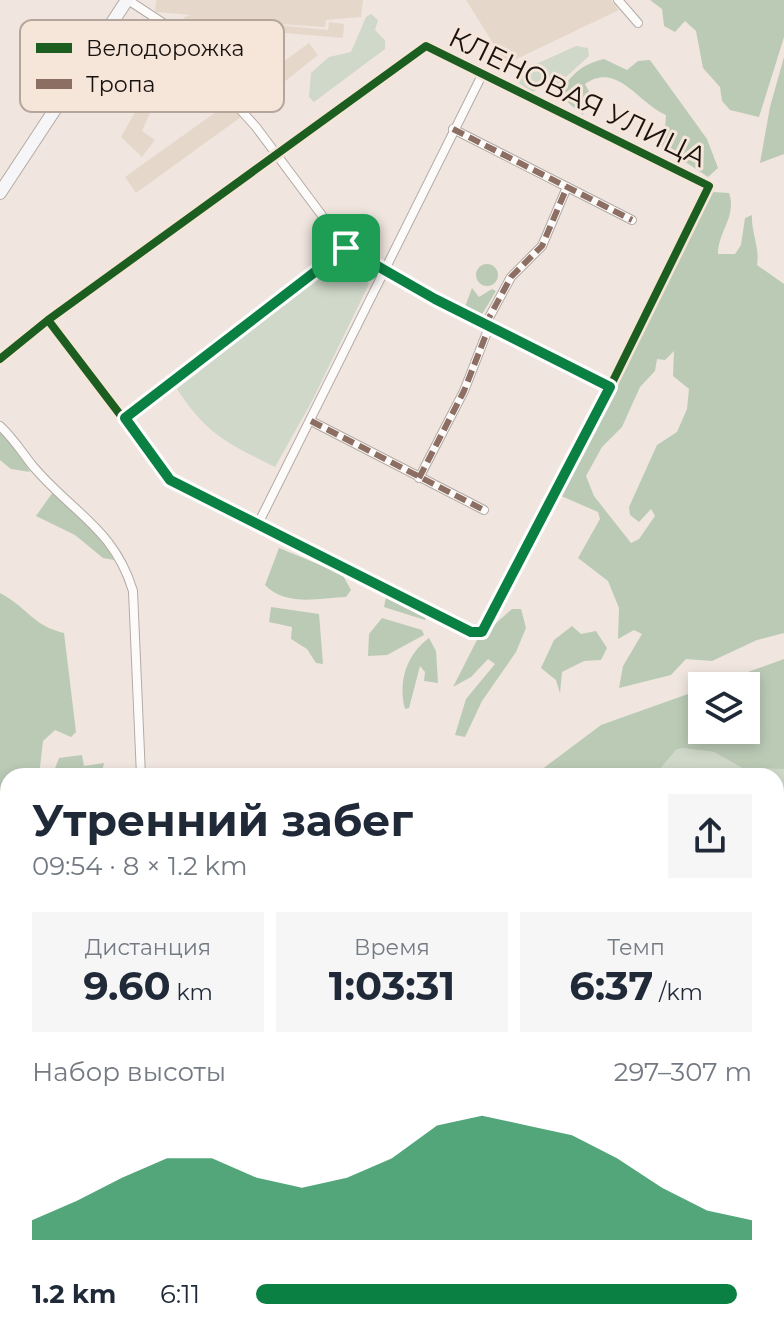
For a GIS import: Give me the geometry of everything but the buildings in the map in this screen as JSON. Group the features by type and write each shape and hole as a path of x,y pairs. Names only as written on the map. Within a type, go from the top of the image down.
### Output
{"main road":[{"path":"114,20 127,0"},
{"path":"0,193 53,112"}],"street":[{"path":"127,0 158,20"},
{"path":"618,0 638,23"},
{"name":"КЛЕНОВАЯ УЛИЦА","path":"278,155 426,46 709,186 610,387"},
{"path":"257,526 482,75"},
{"path":"48,320 170,480 471,632 482,632 610,387 384,272 346,248 278,155 242,112"},
{"path":"453,129 632,220"},
{"path":"0,359 48,320 278,155"},
{"path":"419,478 464,391 487,326 511,277 542,246 567,187"},
{"path":"125,418 346,248"},
{"path":"311,421 484,510"},
{"path":"0,426 32,465 96,524 125,565 133,591 141,768"}],"shaded area":[{"path":"156,0 363,0 361,17 326,20 325,27 284,24 284,20 184,20 184,17 191,15 155,12"},
{"path":"466,0 611,0 619,10 506,64"},
{"path":"329,22 344,24 343,38 284,33 284,26 328,30"},
{"path":"309,43 318,55 284,82 284,61"},
{"path":"135,112 150,112 142,131 155,140 142,157 121,137"},
{"path":"216,112 237,112 241,117 136,193 125,177"}],"green space":[{"path":"650,0 784,0 784,37 759,117 730,110 722,101 720,87 703,68 696,31 685,21 675,32 664,26 662,9"},
{"path":"371,14 378,20 375,30 385,40 385,49 314,102 309,97 311,73 329,57 351,52 366,17"},
{"path":"576,46 588,48 589,56 556,86 542,85 532,93 519,83 523,70"},
{"path":"784,57 784,154 760,163 770,107"},
{"path":"604,59 627,70 638,61 650,60 707,139 718,168 708,177 657,143 665,128 666,115 617,81 607,77 585,84 591,95 583,115 559,95 577,71"},
{"path":"713,192 729,193 731,209 718,254 735,254 741,245 745,218 752,215 757,265 784,284 784,633 757,640 712,661 686,659 671,675 619,688 623,666 642,634 634,630 618,639 619,608 608,581 578,558 600,519 598,512 559,495","holes":["674,351 673,376 689,389 687,409 677,432 657,445 629,507 630,515 639,522 651,509 655,516 639,539 631,543 594,496 586,476 602,447 622,427 640,387 655,371 657,359 665,360"]},
{"path":"344,258 369,273 368,286 311,403 275,467 219,436 198,417 177,389"},
{"path":"483,264 491,264 498,275 491,286 483,286 476,279 476,271"},
{"path":"472,288 479,297 492,289 496,291 481,316 465,307"},
{"path":"0,427 12,439 30,472 11,469 0,460"},
{"path":"53,492 92,523 114,560 103,558 75,535 36,516"},
{"path":"279,548 342,574 351,590 346,597 314,599 293,599 273,592 265,585"},
{"path":"0,593 45,626 64,633 76,732 71,737 55,730 43,741 40,768 0,768"},
{"path":"386,597 428,612 425,620 384,607"},
{"path":"271,607 319,614 323,664 316,663 307,649 291,639 292,627 269,622"},
{"path":"512,609 521,609 526,628 516,652 482,701 465,737 455,735 466,699 495,664 488,659 471,677 453,687 477,640"},
{"path":"382,618 422,630 424,635 387,655 368,656 369,634"},
{"path":"572,626 581,634 596,631 607,648 601,660 584,661 562,672 560,693 556,680 541,668 554,640"},
{"path":"429,638 436,651 438,683 424,681 425,672 420,666 409,708 405,709 403,679 409,661"},
{"path":"784,659 784,768 742,768 714,752 682,748 676,750 661,768 544,768 601,725 688,694 688,744 760,744 760,672 748,672"},
{"path":"676,750 714,752 742,768 661,768"},
{"path":"82,755 84,766 104,763 103,768 55,768 59,758"}],"marked path":[{"path":"453,129 632,220"},
{"path":"485,325 511,277 542,246 567,187"},
{"path":"125,418 346,248"},
{"path":"419,478 464,391 489,327"},
{"path":"311,421 484,510"}],"cycle path":[{"path":"0,359 48,320 426,46 709,186 610,387 482,632 471,632 170,480 48,320"}],"route":[{"path":"346,248 435,299 610,387 490,622 482,632 471,632 180,486 164,474 125,418 346,248"}]}
